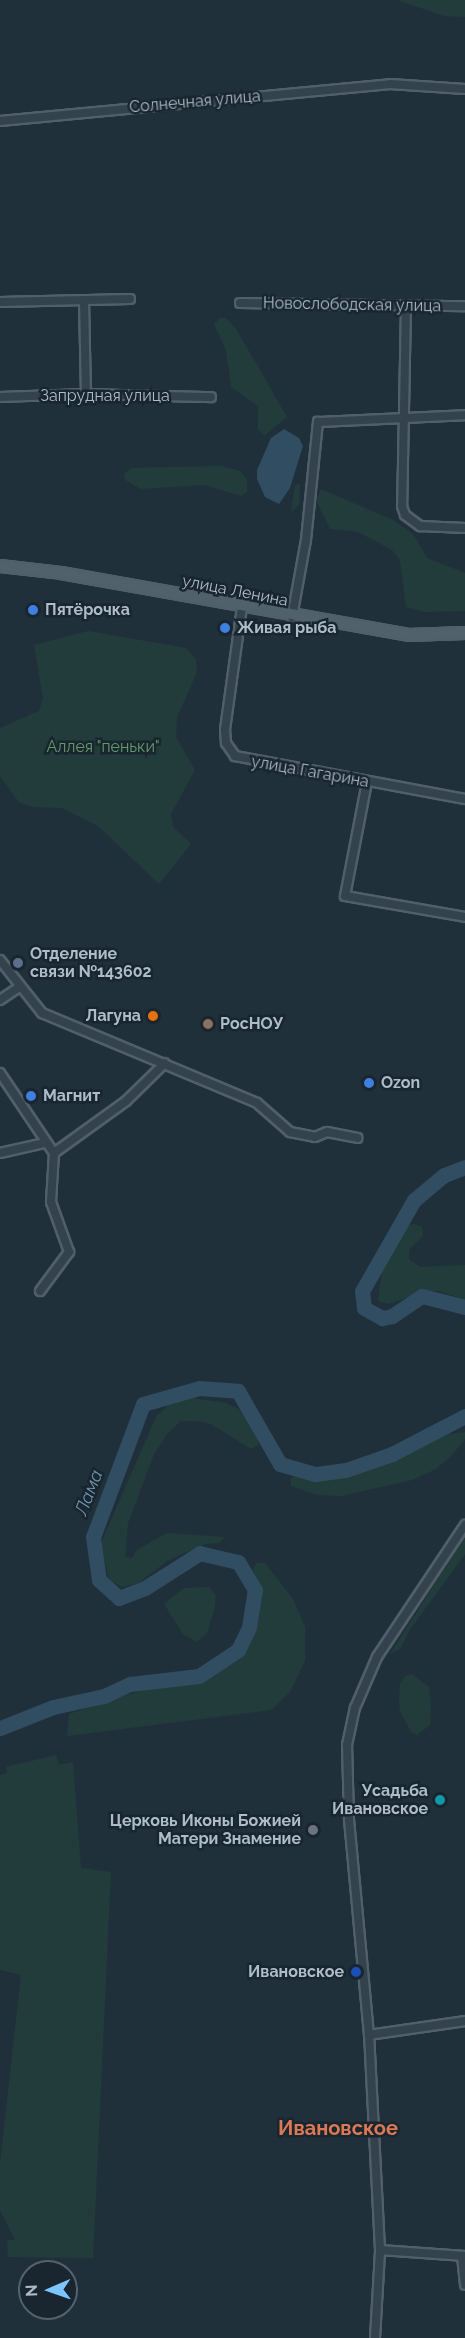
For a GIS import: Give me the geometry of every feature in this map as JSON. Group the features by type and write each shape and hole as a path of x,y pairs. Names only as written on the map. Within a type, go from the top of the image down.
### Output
{"main road":[{"name":"улица Ленина","path":"0,566 61,573 292,616 410,635 465,633"}],"street":[{"name":"Солнечная улица","path":"0,120 390,84 465,89"},
{"path":"0,302 130,299"},
{"path":"84,300 86,394"},
{"name":"Новослободская улица","path":"240,303 465,306"},
{"path":"406,306 405,515 420,526 465,528"},
{"name":"Запрудная улица","path":"0,397 86,394 211,397"},
{"path":"292,616 306,540 318,422 404,416 465,415"},
{"name":"улица Гагарина","path":"242,607 225,729 230,752 246,761 465,799"},
{"path":"367,782 345,896 465,917"},
{"path":"0,960 18,988 42,1013 257,1103 290,1132 315,1137 327,1132 357,1138"},
{"path":"0,1000 18,988"},
{"path":"54,1154 126,1101 165,1063"},
{"path":"0,1073 44,1143 54,1154 51,1202 69,1252 40,1290"},
{"path":"0,1153 44,1143"},
{"path":"375,2338 380,2250 369,2035 349,1820 349,1734 358,1700 377,1657 465,1525"},
{"path":"369,2035 465,2021"},
{"path":"380,2250 463,2256 465,2285"}],"green space":[{"path":"397,0 465,0 465,17 444,16"},
{"path":"220,318 226,318 236,329 287,417 265,435 258,430 258,406 231,387 226,350 214,324"},
{"path":"222,466 240,471 247,480 247,492 241,496 204,485 141,489 125,480 124,474 131,468"},
{"path":"300,484 299,505 291,512 295,485"},
{"path":"321,489 393,520 413,534 427,558 465,573 465,611 425,612 406,607 400,560 392,550 358,532 330,529 316,500"},
{"name":"Аллея \"пеньки\"","path":"88,631 186,648 196,659 197,672 177,717 176,737 195,770 171,814 173,827 191,844 159,884 98,826 62,808 32,807 19,802 0,776 0,728 39,711 43,698 34,645"},
{"path":"414,1224 422,1227 423,1236 409,1250 409,1259 420,1267 465,1265 465,1300 440,1291 425,1291 389,1304 378,1301 383,1262 406,1226"},
{"path":"186,1397 226,1403 240,1410 258,1435 258,1445 251,1449 211,1424 197,1421 181,1421 167,1434 154,1454 128,1523 125,1557 132,1558 137,1550 167,1533 225,1537 219,1543 205,1544 167,1561 137,1584 121,1587 109,1579 101,1543 156,1417 173,1400"},
{"path":"465,1432 465,1439 451,1456 436,1469 412,1480 341,1496 317,1495 291,1486 291,1478 298,1475 340,1478 400,1458 448,1434"},
{"path":"465,1536 465,1554 409,1631 400,1649 390,1654"},
{"path":"257,1563 265,1563 293,1599 305,1627 305,1661 290,1692 271,1710 67,1736 69,1714 136,1692 208,1678 235,1662 255,1629 260,1599 253,1569"},
{"path":"209,1587 216,1595 214,1611 207,1633 197,1642 183,1634 164,1604 184,1588"},
{"path":"412,1674 429,1687 431,1706 430,1725 417,1735 411,1732 400,1711 399,1699 400,1684 405,1676"},
{"path":"56,1755 59,1765 73,1762 81,1868 111,1872 93,2258 8,2257 7,2240 15,2240 0,2210 0,2164 21,1975 0,1970 0,1775 7,1773 6,1767"}],"water":[{"path":"284,429 299,438 303,446 290,488 279,504 265,497 257,479 257,470 271,438"}],"waterway":[{"name":"Лама","path":"465,1167 444,1175 414,1200 362,1291 364,1308 382,1318 392,1316 422,1296 465,1307"},
{"name":"Лама","path":"0,1728 53,1707 104,1696 130,1684 199,1676 238,1650 249,1627 255,1590 238,1562 200,1553 145,1588 119,1598 99,1580 93,1537 143,1404 199,1388 238,1391 280,1464 316,1474 346,1470 392,1454 465,1416"}],"place":[{"name":"Пятёрочка","path":"33,610"},
{"name":"Живая рыба","path":"225,628"},
{"name":"Отделение связи №143602","path":"18,963"},
{"name":"Лагуна","path":"153,1016"},
{"name":"РосНОУ","path":"208,1024"},
{"name":"Ozon","path":"369,1083"},
{"name":"Магнит","path":"31,1096"},
{"name":"Усадьба Ивановское","path":"440,1800"},
{"name":"Церковь Иконы Божией Матери Знамение","path":"313,1830"},
{"name":"Ивановское","path":"356,1972"}],"district":[{"name":"Ивановское","path":"338,2128"}]}
